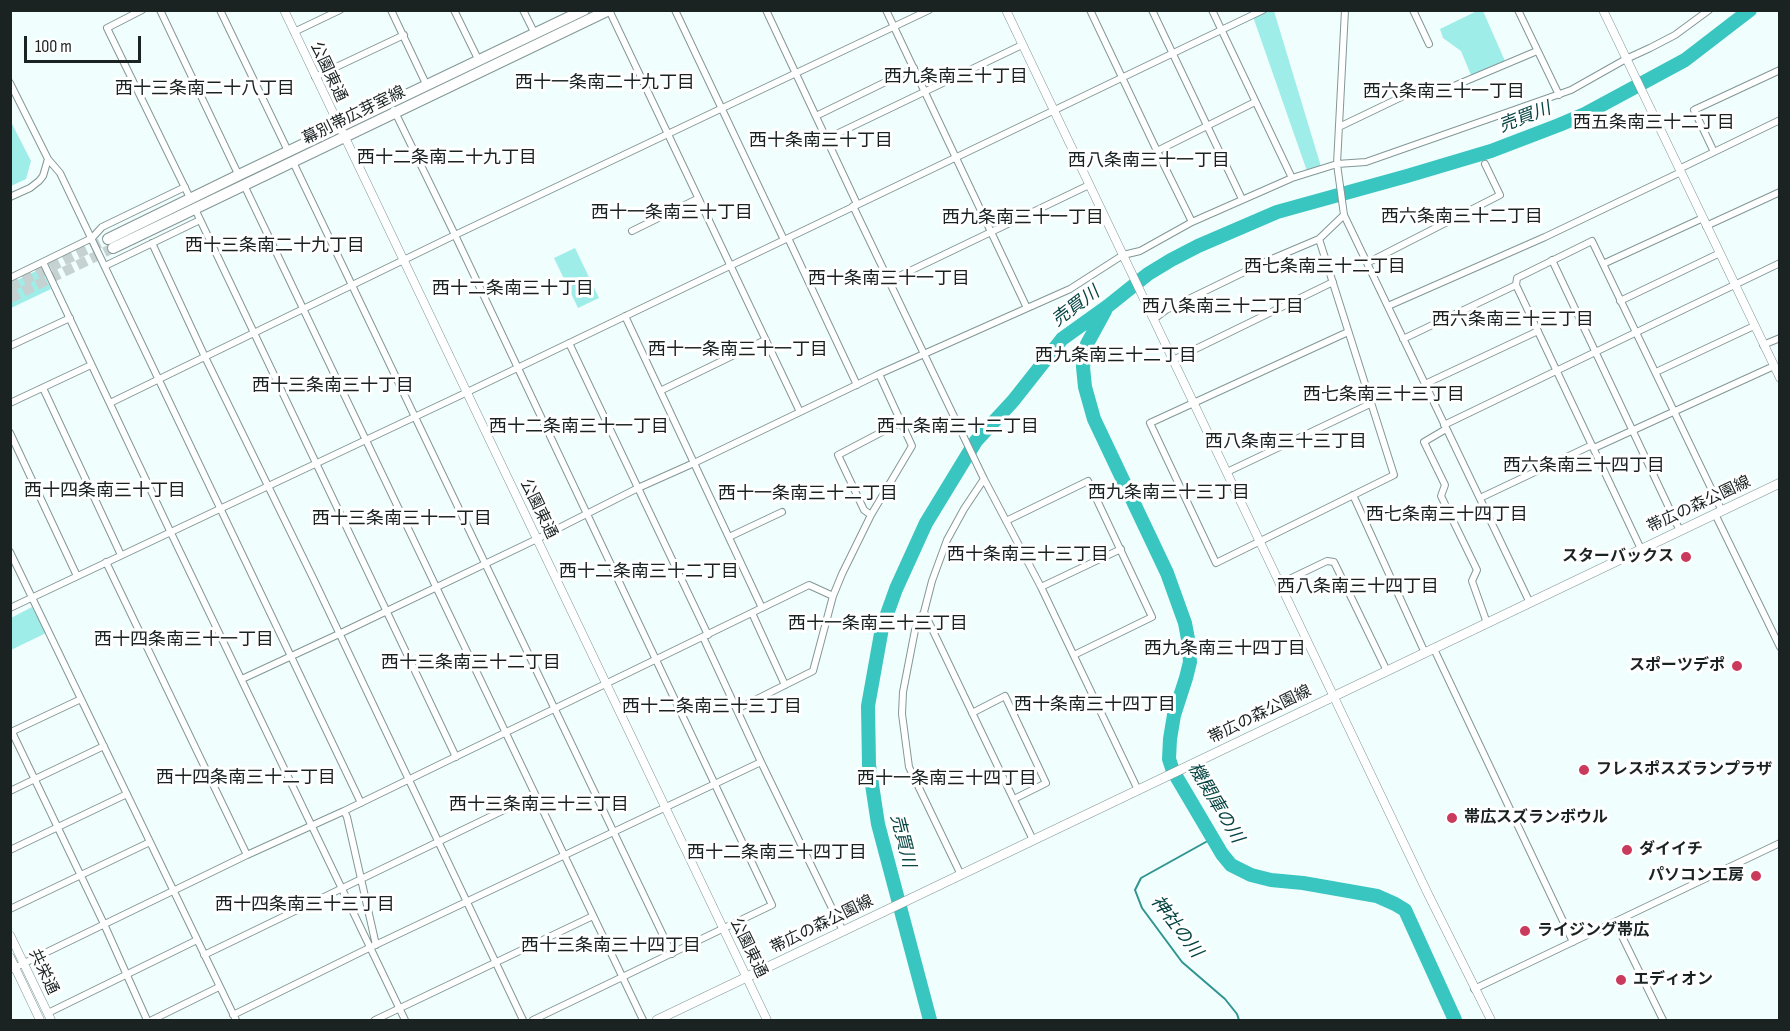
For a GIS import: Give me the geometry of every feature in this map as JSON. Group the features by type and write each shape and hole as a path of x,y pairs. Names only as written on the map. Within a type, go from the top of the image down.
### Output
{"main road":[{"name":"幕別帯広芽室線","path":"481,66 535,34 584,10"},
{"name":"幕別帯広芽室線","path":"241,180 293,162 341,133 596,13 609,10"},
{"name":"幕別帯広芽室線","path":"110,244 241,180 288,151 341,133"},
{"name":"帯広の森公園線","path":"657,1020 1779,483"}],"street":[{"path":"142,10 107,28 456,757"},
{"path":"160,10 643,1020"},
{"path":"220,10 288,151"},
{"name":"公園東通","path":"284,10 767,1020"},
{"path":"294,32 340,10"},
{"path":"392,10 430,91"},
{"path":"454,10 481,66"},
{"path":"523,10 535,34"},
{"path":"609,10 800,412"},
{"path":"675,10 857,385"},
{"path":"886,10 1028,308"},
{"path":"110,403 455,235 929,10"},
{"path":"1006,10 1195,403 1279,584 1491,1020"},
{"path":"1152,10 1242,199"},
{"path":"1212,10 1292,178"},
{"path":"10,608 415,417 1263,10"},
{"path":"1345,10 1338,167 1344,213 1530,603"},
{"path":"1413,10 1429,44"},
{"path":"1518,10 1559,94"},
{"path":"1603,10 1779,378"},
{"path":"242,679 879,374 1070,290 1122,255 1140,251 1192,222 1242,199 1292,178 1366,162 1570,90 1675,35 1709,10"},
{"path":"766,11 816,116 889,281 960,430 1041,587 1138,790"},
{"path":"1092,11 1192,222"},
{"path":"315,77 404,35"},
{"path":"826,139 1022,45"},
{"path":"1339,127 1416,90 1428,97 1537,51"},
{"path":"816,116 914,68"},
{"path":"1714,152 1694,110 1779,70"},
{"path":"10,83 48,159 60,173 92,238 361,803"},
{"path":"1157,152 1255,102"},
{"path":"393,108 772,905 533,1020"},
{"path":"1388,306 1545,237 1779,120"},
{"path":"10,197 39,181 43,176 48,159"},
{"path":"293,162 672,954"},
{"path":"1366,263 1500,195 1485,164"},
{"path":"889,281 1089,185"},
{"path":"10,278 92,238 102,227 185,187"},
{"path":"1603,264 1779,192"},
{"path":"632,231 697,199"},
{"path":"1154,319 1166,310 1267,261 1319,239 1344,213"},
{"path":"105,266 200,220"},
{"path":"1319,239 1394,475 1215,563 1150,423 1348,332"},
{"path":"1641,549 1516,285 1517,278 1592,241 1675,411 1779,647"},
{"path":"152,243 523,1020"},
{"path":"1620,301 1720,253"},
{"path":"1552,260 1680,531"},
{"path":"43,262 311,826 373,947 405,1020"},
{"path":"1487,623 1472,581 1477,570 1442,496 1445,484 1424,442 1445,427 1557,370 1779,264"},
{"path":"1173,360 1333,282"},
{"path":"1403,339 1516,285"},
{"path":"625,316 762,608"},
{"path":"10,346 70,318"},
{"path":"1656,372 1754,326"},
{"path":"1425,384 1538,331"},
{"path":"1763,345 1779,338"},
{"path":"660,391 765,340"},
{"path":"569,343 638,488 736,709 843,931"},
{"path":"10,403 91,365"},
{"path":"1480,498 1774,366"},
{"path":"736,709 813,671 833,596 842,574 871,515 912,446 879,374"},
{"path":"43,388 122,555"},
{"path":"1227,472 1370,404"},
{"path":"871,515 864,510 838,455 901,422"},
{"path":"10,433 77,576"},
{"path":"961,875 909,767 902,714 903,692 915,630 924,612 932,581 947,540 983,477"},
{"path":"1006,521 1088,481 1152,617 1074,656"},
{"path":"1353,495 1573,942"},
{"path":"729,537 782,512"},
{"path":"1041,587 1121,549"},
{"path":"10,552 234,1018 373,947 761,762"},
{"path":"1279,584 1327,561 1334,562 1387,672"},
{"path":"106,562 247,855"},
{"path":"13,968 247,855 345,811 808,585 833,596"},
{"path":"924,612 1033,840"},
{"path":"752,613 785,685"},
{"path":"972,713 1005,696 1046,783 1014,799"},
{"path":"81,699 11,732 104,924 125,975 149,1020 219,987"},
{"path":"10,791 104,746"},
{"path":"10,850 127,794"},
{"path":"204,956 535,795"},
{"path":"345,811 361,879 373,947"},
{"path":"10,909 150,842"},
{"path":"1474,988 1779,843"},
{"path":"375,1020 389,1017 399,1008 593,916"},
{"path":"1615,922 1663,1020"},
{"name":"共栄通","path":"10,935 50,1017"},
{"path":"50,1017 125,975 197,940"},
{"name":"共栄通","path":"10,957 13,968 40,1020"}],"shaded area":[{"path":"1251,11 1274,11 1322,170 1308,174"},
{"path":"1477,11 1483,11 1505,61 1471,75 1461,51 1443,38 1440,29"},
{"path":"10,120 31,161 26,179 11,186"},
{"path":"575,248 599,298 578,308 554,258"},
{"path":"38,270 43,272 51,289 11,308 11,283"},
{"path":"32,607 46,633 11,650 11,618"}],"waterway":[{"name":"売買川","path":"930,1020 878,824 869,765 868,706 882,628 896,589 926,523 976,441 1013,401 1062,339 1148,274 1171,260 1277,212 1491,151 1585,114 1685,60 1750,10"},
{"name":"機関庫の川","path":"1105,311 1087,344 1083,367 1085,387 1094,419 1167,573 1185,623 1188,639 1190,662 1174,715 1170,739 1169,759 1173,771 1222,854 1231,865 1251,875 1271,880 1303,883 1377,896 1405,910 1455,1020"},
{"name":"神社の川","path":"1213,838 1141,878 1135,890 1142,908 1182,962 1225,999 1239,1020"}],"tunnel":[{"path":"10,287 108,239"},
{"path":"10,298 113,248"}],"place":[{"name":"スターバックス","path":"1686,557"},
{"name":"スポーツデポ","path":"1737,666"},
{"name":"フレスポスズランプラザ","path":"1584,770"},
{"name":"帯広スズランボウル","path":"1452,818"},
{"name":"ダイイチ","path":"1627,850"},
{"name":"パソコン工房","path":"1756,876"},
{"name":"ライジング帯広","path":"1525,931"},
{"name":"エディオン","path":"1621,980"}],"district":[{"name":"西九条南三十丁目","path":"956,77"},
{"name":"西十一条南二十九丁目","path":"605,83"},
{"name":"西十三条南二十八丁目","path":"205,89"},
{"name":"西六条南三十一丁目","path":"1444,92"},
{"name":"西五条南三十二丁目","path":"1654,123"},
{"name":"西十条南三十丁目","path":"821,141"},
{"name":"西十二条南二十九丁目","path":"447,158"},
{"name":"西八条南三十一丁目","path":"1149,161"},
{"name":"西十一条南三十丁目","path":"672,213"},
{"name":"西六条南三十二丁目","path":"1462,217"},
{"name":"西九条南三十一丁目","path":"1023,218"},
{"name":"西十三条南二十九丁目","path":"275,246"},
{"name":"西七条南三十二丁目","path":"1325,267"},
{"name":"西十条南三十一丁目","path":"889,279"},
{"name":"西十二条南三十丁目","path":"513,289"},
{"name":"西八条南三十二丁目","path":"1223,307"},
{"name":"西六条南三十三丁目","path":"1513,320"},
{"name":"西十一条南三十一丁目","path":"738,350"},
{"name":"西九条南三十二丁目","path":"1116,356"},
{"name":"西十三条南三十丁目","path":"333,386"},
{"name":"西七条南三十三丁目","path":"1384,395"},
{"name":"西十二条南三十一丁目","path":"579,427"},
{"name":"西十条南三十二丁目","path":"958,427"},
{"name":"西八条南三十三丁目","path":"1286,442"},
{"name":"西六条南三十四丁目","path":"1584,466"},
{"name":"西十四条南三十丁目","path":"105,491"},
{"name":"西九条南三十三丁目","path":"1169,493"},
{"name":"西十一条南三十二丁目","path":"808,494"},
{"name":"西七条南三十四丁目","path":"1447,515"},
{"name":"西十三条南三十一丁目","path":"402,519"},
{"name":"西十条南三十三丁目","path":"1028,555"},
{"name":"西十二条南三十二丁目","path":"649,572"},
{"name":"西八条南三十四丁目","path":"1358,587"},
{"name":"西十一条南三十三丁目","path":"878,624"},
{"name":"西十四条南三十一丁目","path":"184,640"},
{"name":"西九条南三十四丁目","path":"1225,649"},
{"name":"西十三条南三十二丁目","path":"471,663"},
{"name":"西十条南三十四丁目","path":"1095,705"},
{"name":"西十二条南三十三丁目","path":"712,707"},
{"name":"西十四条南三十二丁目","path":"246,778"},
{"name":"西十一条南三十四丁目","path":"947,779"},
{"name":"西十三条南三十三丁目","path":"539,805"},
{"name":"西十二条南三十四丁目","path":"777,853"},
{"name":"西十四条南三十三丁目","path":"305,905"},
{"name":"西十三条南三十四丁目","path":"611,946"}]}
